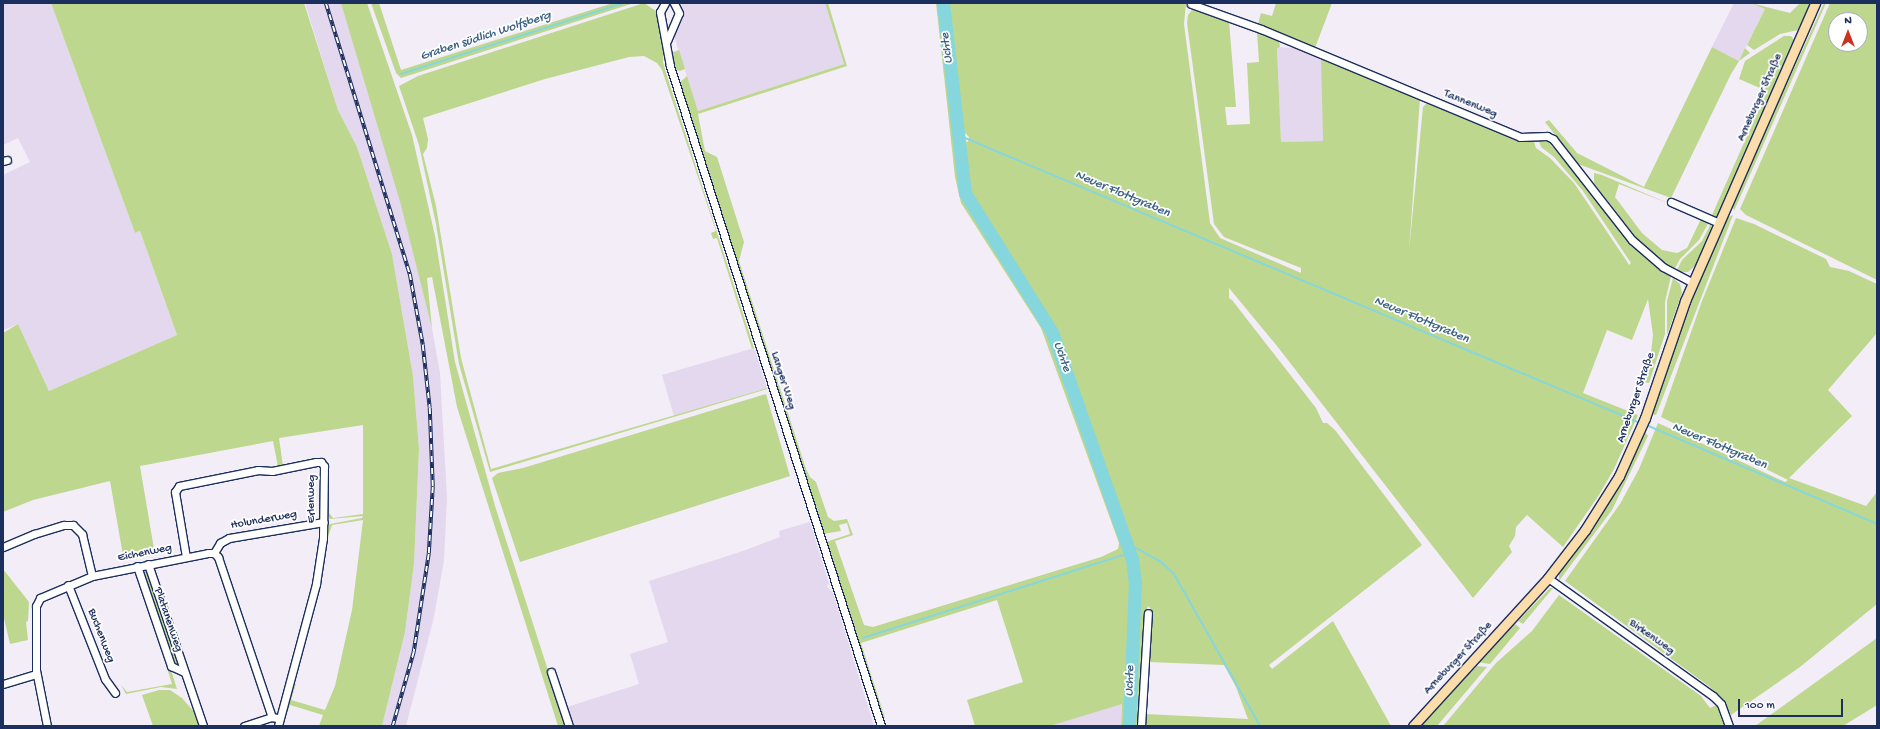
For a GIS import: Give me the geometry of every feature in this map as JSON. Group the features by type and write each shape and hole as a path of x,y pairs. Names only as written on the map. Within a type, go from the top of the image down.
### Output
{"main road":[{"name":"Arneburger Straße","path":"1413,726 1548,578 1611,490 1639,434 1667,348 1693,283 1815,3"}],"street":[{"name":"Langer Weg","path":"665,3 660,12 667,41 670,66 881,726"},
{"path":"667,41 679,13 678,7 674,3"},
{"name":"Tannenweg","path":"1191,4 1261,29 1520,137 1547,136 1553,139 1632,240 1663,267 1693,283"},
{"path":"1672,202 1719,223"},
{"name":"Erlenweg","path":"186,557 175,492 183,485 258,470 272,471 321,462 324,466 324,522 316,584 279,723"},
{"name":"Holunderweg","path":"214,553 220,543 229,538 324,522"},
{"path":"3,547 34,534 73,526 82,534 92,576"},
{"path":"214,553 218,557 272,717 279,723"},
{"name":"Eichenweg","path":"48,726 36,674 37,602 43,595 92,576 148,564 214,553"},
{"name":"Platanenweg","path":"148,564 203,726"},
{"name":"Platanenweg","path":"138,566 172,666 184,672"},
{"name":"Birkenweg","path":"1548,578 1713,696 1721,704 1729,726"},
{"name":"Buchenweg","path":"68,585 105,680 114,693"},
{"path":"1141,726 1148,613"},
{"path":"551,672 569,726"},
{"path":"3,684 36,674"},
{"path":"244,726 272,717"}],"shaded area":[{"path":"3,3 51,3 135,233 140,231 177,335 49,391 18,324 3,330 3,175 30,162 18,138 3,145"},
{"path":"305,3 343,3 404,207 426,295 440,373 447,498 444,560 434,617 406,726 382,726 405,632 414,564 419,449 413,376 392,254 357,147 338,110"},
{"path":"681,3 825,3 844,64 698,111 674,36 684,15"},
{"path":"1734,3 1751,3 1765,9 1739,61 1712,47"},
{"path":"1277,47 1296,48 1322,60 1323,141 1281,142"},
{"path":"754,348 767,388 674,416 662,375"},
{"path":"810,522 829,584 827,586 833,593 874,726 573,726 567,707 639,684 630,654 668,642 649,581 743,551 780,537 779,531"},
{"path":"1122,703 1121,726 1050,726"}],"green space":[{"path":"51,3 304,3 338,110 357,147 392,254 413,376 419,449 414,564 405,632 382,726 319,726 323,715 290,705 285,719 283,718 289,705 293,685 296,684 291,700 325,710 335,686 352,610 363,520 332,525 328,537 326,537 327,528 330,524 362,518 363,516 330,519 327,516 327,503 329,501 329,513 333,518 363,514 363,425 279,438 283,466 278,467 273,441 140,466 155,555 124,561 110,481 33,500 3,512 3,333 18,324 49,391 177,335 140,231 135,233"},
{"path":"341,3 367,3 412,135 435,236 455,362 495,506 566,726 558,726 457,407 432,277 427,278 432,328 401,205"},
{"path":"371,3 379,3 401,70 613,3 634,3 401,78 396,73"},
{"path":"644,3 656,11 664,46 663,62 666,73 754,348 752,349 717,238 713,239 711,233 716,231 662,70 657,63 644,56 629,57 545,79 423,118 428,139 427,148 423,154 436,206 461,358 491,469 767,389 490,472 459,364 436,224 419,145 399,86 418,76"},
{"path":"825,3 828,3 847,66 698,114 705,151 717,157 744,242 739,261 806,469 810,477 816,482 828,517 834,521 847,519 853,535 835,541 864,625 873,627 1101,557 1118,549 1119,543 1041,328 961,203 955,177 936,3 940,3 963,194 1047,329 1075,406 1079,403 1048,316 980,216 967,188 961,141 968,142 969,137 961,129 946,3 1186,3 1184,24 1210,223 1220,238 1301,273 1301,268 1224,237 1214,224 1187,23 1188,15 1194,7 1229,21 1236,107 1225,107 1227,125 1250,124 1247,63 1259,62 1257,32 1279,41 1280,47 1277,48 1281,142 1323,141 1321,58 1420,98 1409,251 1423,107 1427,103 1432,103 1522,142 1534,142 1536,148 1550,158 1574,183 1629,265 1631,263 1583,191 1554,157 1541,147 1539,141 1547,140 1643,254 1671,276 1665,302 1665,334 1649,383 1644,382 1649,371 1653,335 1648,299 1632,340 1607,330 1583,393 1638,415 1614,469 1599,495 1563,547 1527,515 1516,527 1515,536 1509,546 1512,552 1473,598 1277,346 1229,288 1229,298 1316,408 1323,423 1327,423 1335,430 1422,545 1269,665 1272,669 1333,621 1391,726 1145,726 1145,714 1248,719 1236,687 1224,665 1149,662 1152,610 1148,606 1146,612 1139,726 1121,726 1122,704 1050,726 975,726 967,700 1023,682 997,600 861,643 885,718 880,715 826,542 850,534 847,523 839,525 841,531 823,534 679,83 687,76 698,111 844,64"},
{"path":"1276,3 1332,3 1315,48 1258,24 1261,13 1272,16"},
{"path":"1751,3 1790,13 1800,3 1810,3 1798,30 1780,34 1754,50 1747,45 1765,9"},
{"path":"1824,3 1826,3 1734,211 1732,203"},
{"path":"1830,3 1877,3 1877,280 1746,215 1740,209"},
{"path":"1784,36 1791,36 1794,40 1717,217 1711,217 1692,209 1712,215 1767,91 1739,79 1745,61"},
{"path":"1712,47 1739,61 1731,74 1671,198 1578,164 1545,122 1549,120 1577,153 1644,187"},
{"path":"1745,48 1750,53 1739,61"},
{"path":"679,50 685,69 680,71 674,69 671,53"},
{"path":"1594,173 1670,204 1619,184 1615,197 1642,233 1662,250 1677,253 1687,248 1701,219 1673,205 1709,222 1699,240 1680,259 1674,270 1639,241 1594,183"},
{"path":"1733,215 1656,415 1651,414 1677,332 1694,290 1726,218"},
{"path":"1736,218 1754,224 1826,259 1830,267 1849,271 1877,284 1877,333 1828,390 1852,416 1789,478 1866,506 1877,492 1877,604 1800,667 1731,715 1722,699 1710,687 1565,581 1620,504 1639,469 1658,423 1785,482 1788,480 1661,417 1702,301"},
{"path":"1711,223 1712,228 1695,266 1688,272 1676,272 1682,260 1702,241"},
{"path":"1673,278 1680,284 1682,293 1667,335 1667,301"},
{"path":"766,394 790,476 520,562 492,478 498,473 523,468"},
{"path":"1645,432 1648,436 1612,510 1559,581 1559,572 1619,485"},
{"path":"3,569 29,602 28,621 26,622 28,640 10,644 3,614"},
{"path":"144,570 147,571 180,666 173,666 143,572"},
{"path":"1550,588 1553,588 1523,624 1518,621"},
{"path":"1559,595 1701,696 1710,708 1717,705 1724,726 1443,726 1496,663 1532,631"},
{"path":"1515,624 1520,628 1490,664 1477,662"},
{"path":"1877,638 1877,705 1843,726 1755,726"},
{"path":"1477,666 1487,667 1437,726 1418,726 1469,671 1471,672"},
{"path":"170,667 177,689 161,687 126,694 121,685 127,692 172,684 167,668"},
{"path":"159,690 170,690 182,698 196,714 200,726 153,726 142,695"}],"waterway":[{"name":"Graben südlich Wolfsberg","path":"401,74 623,3"},
{"name":"Uchte","path":"943,3 965,193 1052,332 1132,559 1135,582 1129,726"},
{"name":"Neuer Flottgraben","path":"958,135 1640,423"},
{"name":"Neuer Flottgraben","path":"1644,424 1877,524"},
{"path":"1127,543 1160,561 1174,574 1260,726"},
{"path":"863,638 1130,553"}],"railway":[{"path":"326,3 410,274 423,345 430,408 433,487 429,554 414,652 393,726"}]}
